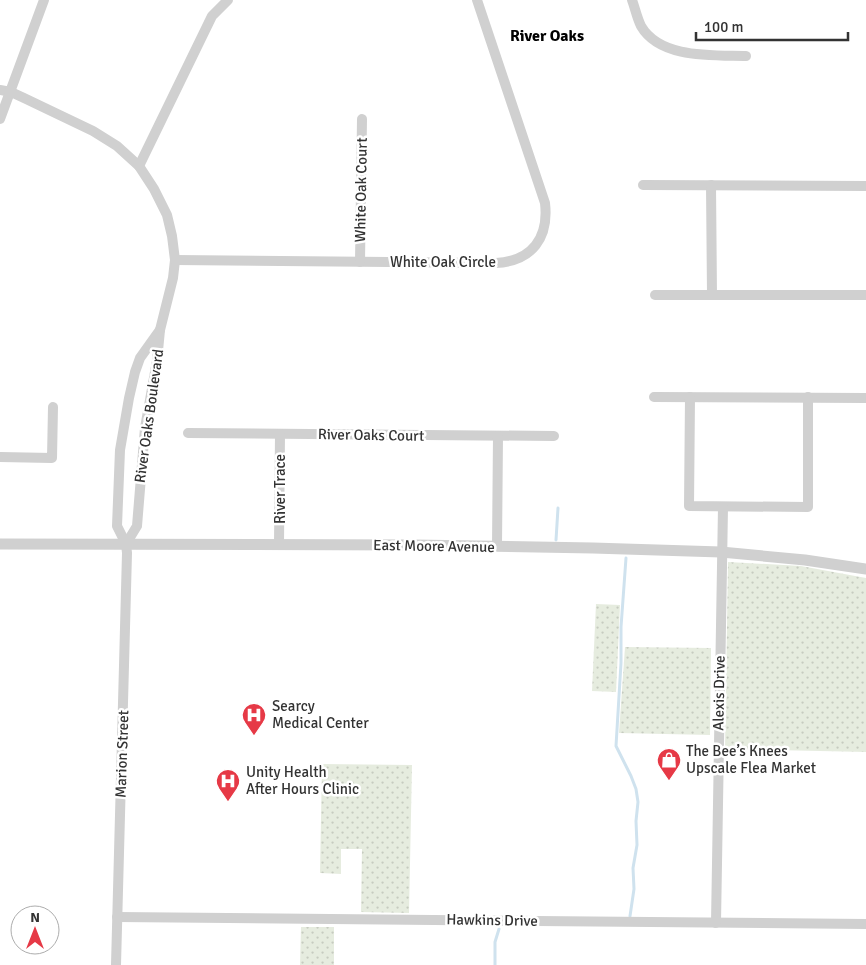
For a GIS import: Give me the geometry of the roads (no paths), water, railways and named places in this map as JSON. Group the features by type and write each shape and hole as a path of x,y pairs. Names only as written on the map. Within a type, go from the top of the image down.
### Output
{"street":[{"path":"0,118 44,0"},
{"path":"139,166 212,16 228,0"},
{"name":"White Oak Circle","path":"175,260 506,262 525,255 533,249 540,240 545,224 545,202 477,0"},
{"path":"632,0 642,27 659,44 675,50 696,54 746,56"},
{"name":"River Oaks Boulevard","path":"0,90 11,92 93,131 117,146 139,166 167,214 175,260 173,278 160,330 157,361 142,451 137,526 126,544"},
{"name":"White Oak Court","path":"360,262 362,119"},
{"path":"642,185 866,186"},
{"path":"711,185 712,295"},
{"path":"655,295 866,295"},
{"name":"River Oaks Boulevard","path":"126,544 117,526 120,450 128,398 140,358 160,330"},
{"path":"654,397 866,398"},
{"path":"690,397 689,506 808,507 808,397"},
{"path":"0,457 52,458 54,407"},
{"name":"River Oaks Court","path":"188,433 554,436"},
{"name":"River Trace","path":"280,434 280,545"},
{"path":"497,546 498,436"},
{"name":"Alexis Drive","path":"716,923 723,506"},
{"name":"East Moore Avenue","path":"0,544 593,548 722,552 805,560 866,569"},
{"name":"Marion Street","path":"116,965 125,661 126,544"},
{"name":"Hawkins Drive","path":"117,917 866,924"}],"waterway":[{"path":"556,540 558,508"},
{"path":"626,558 616,746 631,776 638,802 636,821 637,845 633,868 634,889 630,916"},
{"path":"495,965 495,942 499,929"}],"place":[{"name":"Searcy Medical Center","path":"254,736"},
{"name":"The Bee’s Knees Upscale Flea Market","path":"669,781"},
{"name":"Unity Health After Hours Clinic","path":"228,802"}],"district":[{"name":"River Oaks","path":"547,35"}]}
